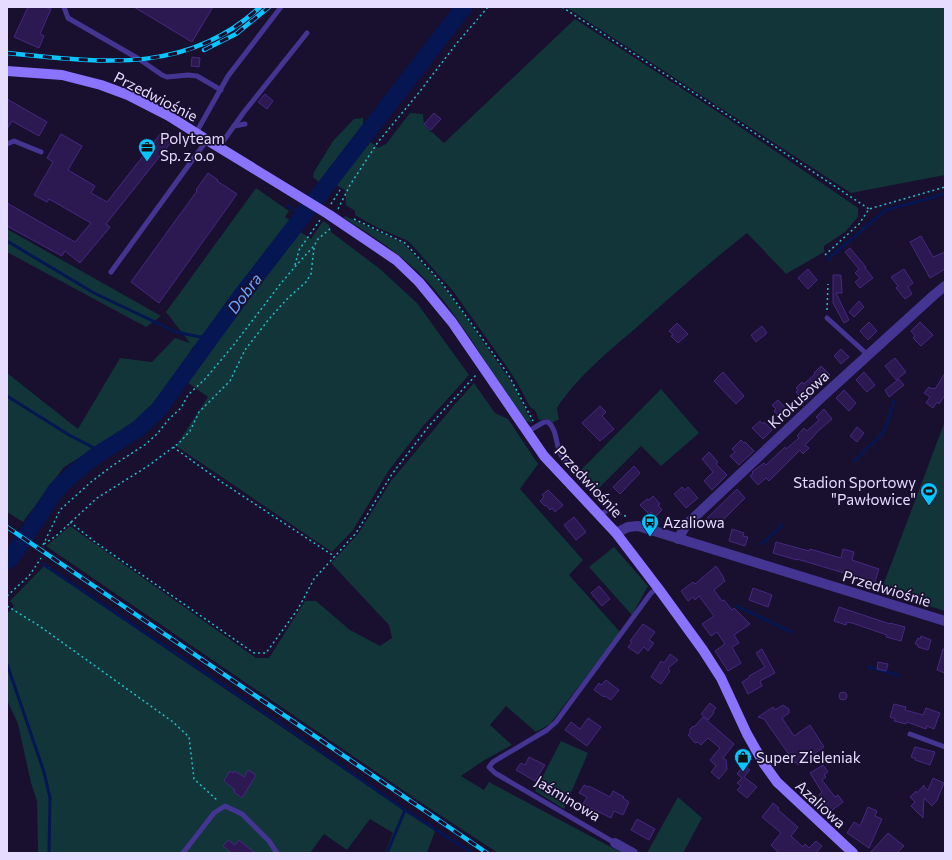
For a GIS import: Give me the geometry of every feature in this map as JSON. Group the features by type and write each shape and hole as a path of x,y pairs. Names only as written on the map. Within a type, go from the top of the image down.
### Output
{"street":[{"name":"Przedwiośnie","path":"7,70 62,75 101,85 128,95 169,116 300,197 396,260 419,282 452,322 544,456 616,533 628,527 638,526 945,621"},
{"name":"Krokusowa","path":"678,539 686,525 868,355 945,286"},
{"name":"Azaliowa","path":"616,533 703,650 721,678 764,764 777,782 788,794 853,853"},
{"name":"Jaśminowa","path":"615,843 633,853"}],"lane":[{"path":"64,7 68,18 139,59 162,75 168,77 188,75 197,76 221,90"},
{"path":"196,133 228,76 281,7"},
{"path":"219,147 244,112 299,47 307,33"},
{"path":"234,126 245,124"},
{"path":"111,272 207,140"},
{"path":"7,144 14,141 40,152"},
{"path":"827,318 868,355"},
{"path":"527,432 544,422 548,422 552,425 558,449 562,456 582,479 609,504 608,510 600,515"},
{"name":"Jaśminowa","path":"615,843 495,773 488,767 493,762 547,730 556,722 651,593 658,588"},
{"path":"910,734 945,747"},
{"path":"183,853 214,814 225,806 242,814 269,841 277,853"}],"path":[{"path":"295,267 299,250 329,216 378,142 457,43 488,7"},
{"path":"562,7 869,210"},
{"path":"825,255 859,224 869,210 945,187"},
{"path":"314,246 311,274 306,282 288,298 269,319 245,350 230,381 199,412 190,431 148,466 97,498 56,536 42,545 60,510 91,482 158,434 169,419 181,408 188,395 205,379 295,267 314,246 340,190"},
{"path":"827,318 828,284"},
{"path":"70,522 95,542 254,653 266,653 298,609 314,579 356,533 392,474 429,426 483,368"},
{"path":"173,446 223,483 334,556"},
{"path":"7,596 28,576 41,558"},
{"path":"7,606 38,625 174,722 189,737 194,779 225,806"}],"green space":[{"path":"566,7 945,7 945,175 851,193"},
{"path":"575,19 724,116 858,208 858,217 845,232 824,246 824,252 786,274 747,233 691,279 604,355 564,397 557,408 559,419 552,423 546,419 539,420 535,410 530,407 507,367 453,291 411,244 406,240 378,228 355,215 355,211 346,205 345,190 333,185 368,140 378,148 386,144 410,113 423,114 424,125 444,143"},
{"path":"363,118 363,128 319,182 313,177 314,172 333,141 354,119"},
{"path":"256,188 289,211 285,217 294,223 256,274 263,278 299,231 311,239 323,221 329,225 331,232 380,269 417,303 469,375 424,425 389,470 353,530 332,552 176,446 208,397 187,382 202,360 193,347 158,404 102,444 64,467 23,522 7,512 7,373 78,429 120,358 152,362 175,338 190,343 166,312"},
{"path":"345,216 403,243 440,282 513,384 532,423 526,421 455,316 426,280 401,257 344,218"},
{"path":"7,229 161,316 146,327 7,252"},
{"path":"474,383 495,413 508,419 538,464 520,489 583,560 569,575 620,632 550,724 536,732 506,706 490,725 512,745 483,761 461,776 484,790 489,782 622,853 498,853 423,804 46,546 70,526 256,658 269,658 305,601 316,601 350,630 380,646 392,638 389,625 331,563 358,534 391,481"},
{"path":"661,389 699,433 661,466 641,446 598,489 580,471"},
{"name":"Stadion Sportowy \"Pawłowice\"","path":"945,421 945,611 881,591"},
{"path":"614,547 648,586 632,615 589,567"},
{"path":"44,566 435,831 427,853 385,853 393,833 370,819 347,850 324,834 310,853 38,853 37,801 31,783 18,724 7,700 7,612 9,612 14,606 10,601"},
{"path":"561,741 588,753 564,809 535,791"},
{"path":"678,797 702,818 683,853 647,853"}],"building":[{"path":"28,7 45,7 51,9 40,34 44,36 39,48 14,37"},
{"path":"134,7 213,7 192,42"},
{"path":"192,57 200,58 199,67 191,66"},
{"path":"265,94 273,101 267,109 258,102"},
{"path":"7,99 47,122 39,136 12,121 7,129"},
{"path":"434,113 441,119 431,130 424,124"},
{"path":"161,133 172,141 106,224 110,227 80,263 65,251 62,256 7,226 7,203 75,242 91,223 49,199 47,202 34,195 53,162 47,158 61,134 82,146 68,170 95,186 91,193 107,202"},
{"path":"208,173 218,180 217,181 237,194 159,303 131,282 197,191 196,190"},
{"path":"921,236 933,257 945,252 945,269 930,278 910,242"},
{"path":"850,248 873,278 860,288 855,282 860,278 855,273 859,269 845,252"},
{"path":"808,269 817,280 808,289 798,278"},
{"path":"904,269 913,283 908,287 912,294 905,299 896,288 898,286 891,277"},
{"path":"833,275 841,275 842,293 836,293 849,320 844,323 833,303"},
{"path":"859,301 864,307 854,317 849,312"},
{"path":"869,322 877,331 868,340 860,331"},
{"path":"920,322 933,335 921,346 913,338 915,336 911,331"},
{"path":"677,323 688,334 678,343 671,336 673,335 669,331"},
{"path":"762,326 767,333 756,342 751,335"},
{"path":"841,349 849,357 841,364 834,356"},
{"path":"895,358 906,372 896,380 885,366"},
{"path":"821,366 830,375 810,394 811,396 806,402 796,392 798,390 796,388 802,382 804,384"},
{"path":"723,372 744,396 736,404 714,381"},
{"path":"864,372 875,385 867,392 856,380"},
{"path":"945,373 945,395 939,404 937,402 933,408 926,403 930,397 924,393 929,387 935,389"},
{"path":"899,379 904,385 889,397 885,390"},
{"path":"844,390 856,403 849,411 836,398"},
{"path":"778,400 790,413 782,420 774,411 776,409 772,405"},
{"path":"600,406 606,412 602,416 614,429 600,441 582,423"},
{"path":"824,409 832,419 805,445 809,448 803,454 800,450 769,481 766,478 758,485 750,476 753,473 752,472 764,463 766,465 785,447 786,449 799,438 797,436 804,428 807,431 819,420 816,417"},
{"path":"760,421 763,424 764,422 772,430 763,439 752,428"},
{"path":"857,427 864,433 857,442 850,436"},
{"path":"741,440 754,451 739,465 730,456 735,452 732,449"},
{"path":"709,452 718,462 716,464 727,475 712,490 704,481 713,472 702,459"},
{"path":"634,466 640,473 620,494 613,487"},
{"path":"682,487 685,490 688,487 698,498 686,508 674,494"},
{"path":"737,489 745,498 717,526 716,524 713,527 706,519"},
{"path":"548,490 563,505 555,512 552,508 550,510 540,501 544,497 542,495"},
{"path":"653,496 660,504 658,505 662,510 655,517 651,512 649,514 640,505"},
{"path":"574,517 586,532 576,540 564,525"},
{"path":"732,529 744,533 743,536 748,537 745,546 729,541"},
{"path":"776,542 809,551 810,549 841,558 843,549 854,552 852,560 879,569 875,582 871,581 870,583 864,581 864,579 773,553"},
{"path":"716,566 725,581 714,590 722,601 724,600 732,610 734,608 750,624 734,635 739,643 732,647 741,663 728,671 715,651 725,644 717,632 711,636 702,624 714,616 699,596 695,600 693,597 688,601 681,591 693,582 695,584"},
{"path":"599,586 610,599 602,606 591,593"},
{"path":"753,588 772,595 768,607 749,600"},
{"path":"839,607 890,624 905,627 901,641 886,637 887,635 852,623 847,622 846,625 834,621"},
{"path":"643,624 655,632 649,640 654,643 648,651 644,647 638,654 628,647 632,642 630,641"},
{"path":"921,636 931,640 928,650 918,647 918,645 915,644"},
{"path":"762,649 775,673 760,681 762,686 748,694 742,682 750,677 749,676 765,667 756,653"},
{"path":"943,649 945,649 945,673 937,670"},
{"path":"670,654 678,660 668,668 670,671 661,684 651,677 661,661 664,663"},
{"path":"878,662 888,664 886,671 877,669"},
{"path":"606,680 619,690 611,700 594,690 599,683 601,685"},
{"path":"843,692 846,693 846,699 843,700 840,699 839,696 840,693"},
{"path":"710,703 716,708 708,720 701,714"},
{"path":"894,704 906,707 905,710 923,715 926,708 940,713 934,729 927,726 926,729 907,722 906,724 894,721 895,719 890,717"},
{"path":"783,705 789,709 789,713 782,718 794,736 810,725 824,747 798,765 796,762 795,763 764,719 758,717 773,707 775,710"},
{"path":"703,717 734,744 723,758 726,760 727,769 719,779 711,772 716,766 710,760 720,748 708,738 701,745 698,742 695,743 688,735 690,733 690,729"},
{"path":"588,718 601,727 587,746 565,730 571,722 580,729"},
{"path":"915,747 935,752 930,765 915,760 916,759 911,757"},
{"path":"529,757 545,765 535,781 516,770 521,763 525,765"},
{"path":"744,765 750,770 744,777 757,787 747,798 737,790 741,786 737,783 742,778 737,774"},
{"path":"823,765 828,772 824,775 826,777 822,780 835,797 838,795 843,802 831,811 819,795 822,792 810,773"},
{"path":"248,770 256,775 242,798 224,781 230,771 233,773 235,771 244,777"},
{"path":"933,778 944,783 937,800 932,806 924,798 923,818 911,806 915,802 910,797 916,791 917,793 924,785 924,787 928,790"},
{"path":"584,785 610,797 613,791 624,797 623,798 629,802 623,815 614,811 611,818 591,808 589,812 581,808 587,797 579,793"},
{"path":"773,803 779,808 778,810 798,827 791,836 803,847 805,844 809,848 816,841 822,846 816,853 779,853 771,845 781,833 762,817"},
{"path":"868,807 877,811 875,816 882,819 869,848 847,833 854,822 860,826"},
{"path":"637,819 655,829 649,840 631,830"},
{"path":"888,833 904,846 897,853 870,853"},
{"path":"228,840 235,845 239,840 255,853 229,853 230,852 223,846"}],"waterway":[{"name":"Dobra","path":"7,561 11,558 56,490 94,457 138,429 159,409 241,296 464,7"},
{"path":"829,260 830,257 886,210 945,193"},
{"path":"288,206 303,216"},
{"path":"7,241 94,293 176,332 210,339"},
{"path":"7,396 69,435 102,452"},
{"path":"854,461 883,433 894,401"},
{"path":"762,544 782,525"},
{"path":"43,564 297,735 405,810 472,853"},
{"path":"737,606 791,632"},
{"path":"7,664 44,772 50,798 49,853"},
{"path":"869,667 898,675"},
{"path":"387,853 405,810"}],"railway":[{"path":"7,53 108,61 140,59 172,54 202,45 232,29 260,7"},
{"path":"204,50 236,34 269,7"},
{"path":"7,527 487,853"}],"place":[{"name":"Polyteam Sp. z o.o","path":"147,162"},
{"name":"Stadion Sportowy \"Pawłowice\"","path":"929,506"},
{"name":"Azaliowa","path":"650,537"},
{"name":"Super Zieleniak","path":"743,772"}]}
